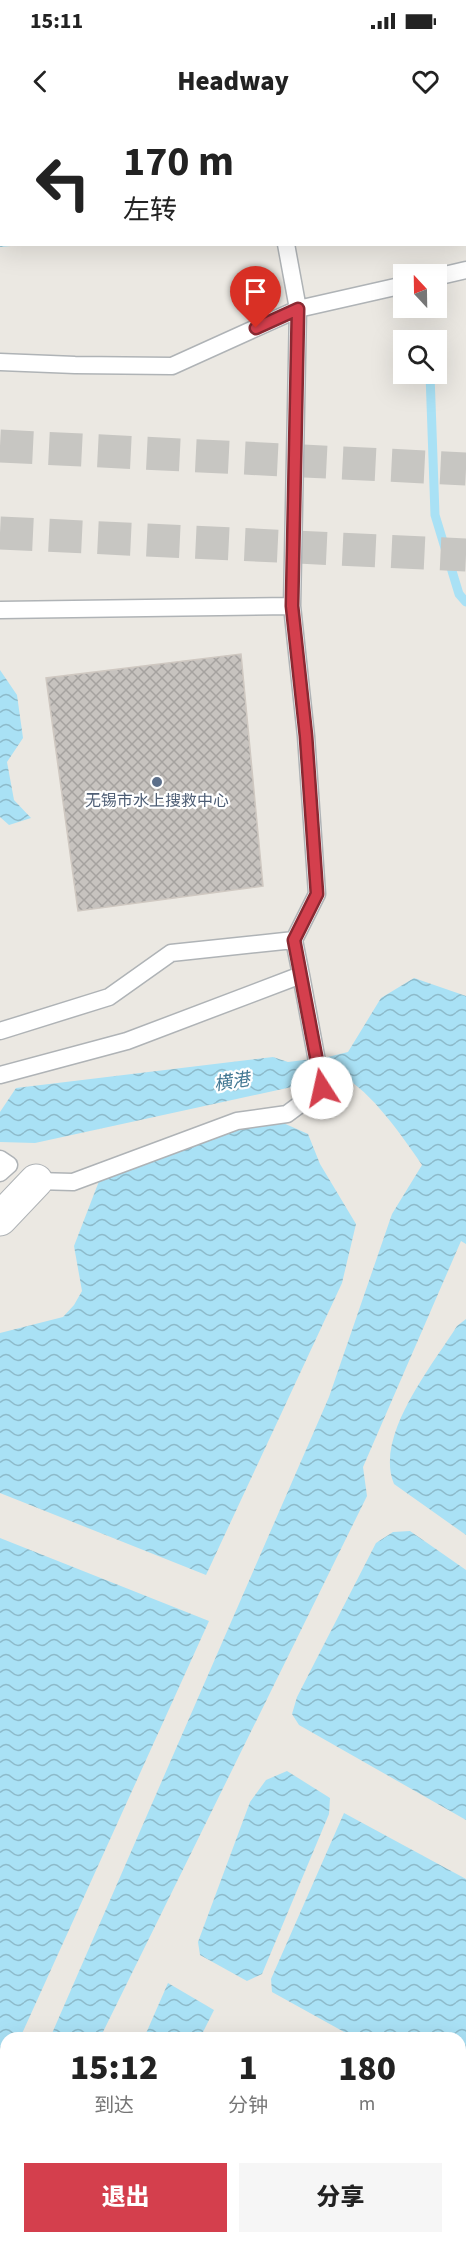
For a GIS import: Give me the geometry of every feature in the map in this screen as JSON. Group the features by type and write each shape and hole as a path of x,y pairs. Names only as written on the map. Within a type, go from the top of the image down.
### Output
{"street":[{"path":"0,1219 36,1181"}],"lane":[{"path":"36,1181 73,1182 237,1121 287,1114 322,1088 294,940 317,894 306,736 292,606 298,309 286,246"},
{"path":"447,274 466,270"},
{"path":"0,362 75,366 172,366 298,309 393,287"},
{"path":"0,610 292,606"},
{"path":"0,1031 109,997 171,953 294,940"},
{"path":"0,1075 127,1041 301,975"},
{"path":"0,1159 9,1165 0,1173"}],"water":[{"path":"0,670 17,695 23,738 7,762 14,800 31,818 9,825 0,817"},
{"name":"横港","path":"414,978 466,996 466,1244 461,1241 363,1467 367,1496 103,2032 53,2032 329,1397 392,1214 422,1165 375,1103 342,1076 35,1143 0,1142 0,1112 16,1088 273,1057 288,1062 348,1052 381,998"},
{"path":"272,1118 308,1134 320,1164 356,1224 342,1283 206,1575 0,1493 0,1333 63,1317 74,1305 82,1291 74,1246 101,1176"},
{"path":"466,1319 466,1535 394,1484 390,1465 392,1445 409,1402 457,1326"},
{"path":"410,1531 466,1570 466,1820 299,1725 292,1714 297,1697 376,1543 393,1532"},
{"path":"0,1538 209,1621 23,2032 0,2032"},
{"path":"287,1771 330,1798 329,1814 262,1974 247,1981 200,1955 198,1942 250,1802 266,1780"},
{"path":"344,1813 466,1879 466,2032 344,2032 272,1992 271,1979"},
{"path":"168,1983 214,2010 203,2032 147,2032"}],"building":[{"name":"无锡市水上搜救中心","path":"241,654 263,886 78,911 46,678"}],"waterway":[{"path":"430,384 435,515 459,594 466,602"}],"tunnel":[{"path":"0,446 466,469"},
{"path":"0,533 466,555"}],"place":[{"name":"无锡市水上搜救中心","path":"157,782"}],"route":[{"path":"256,328 298,309 292,606 306,736 317,894 294,940 322,1088"}]}
